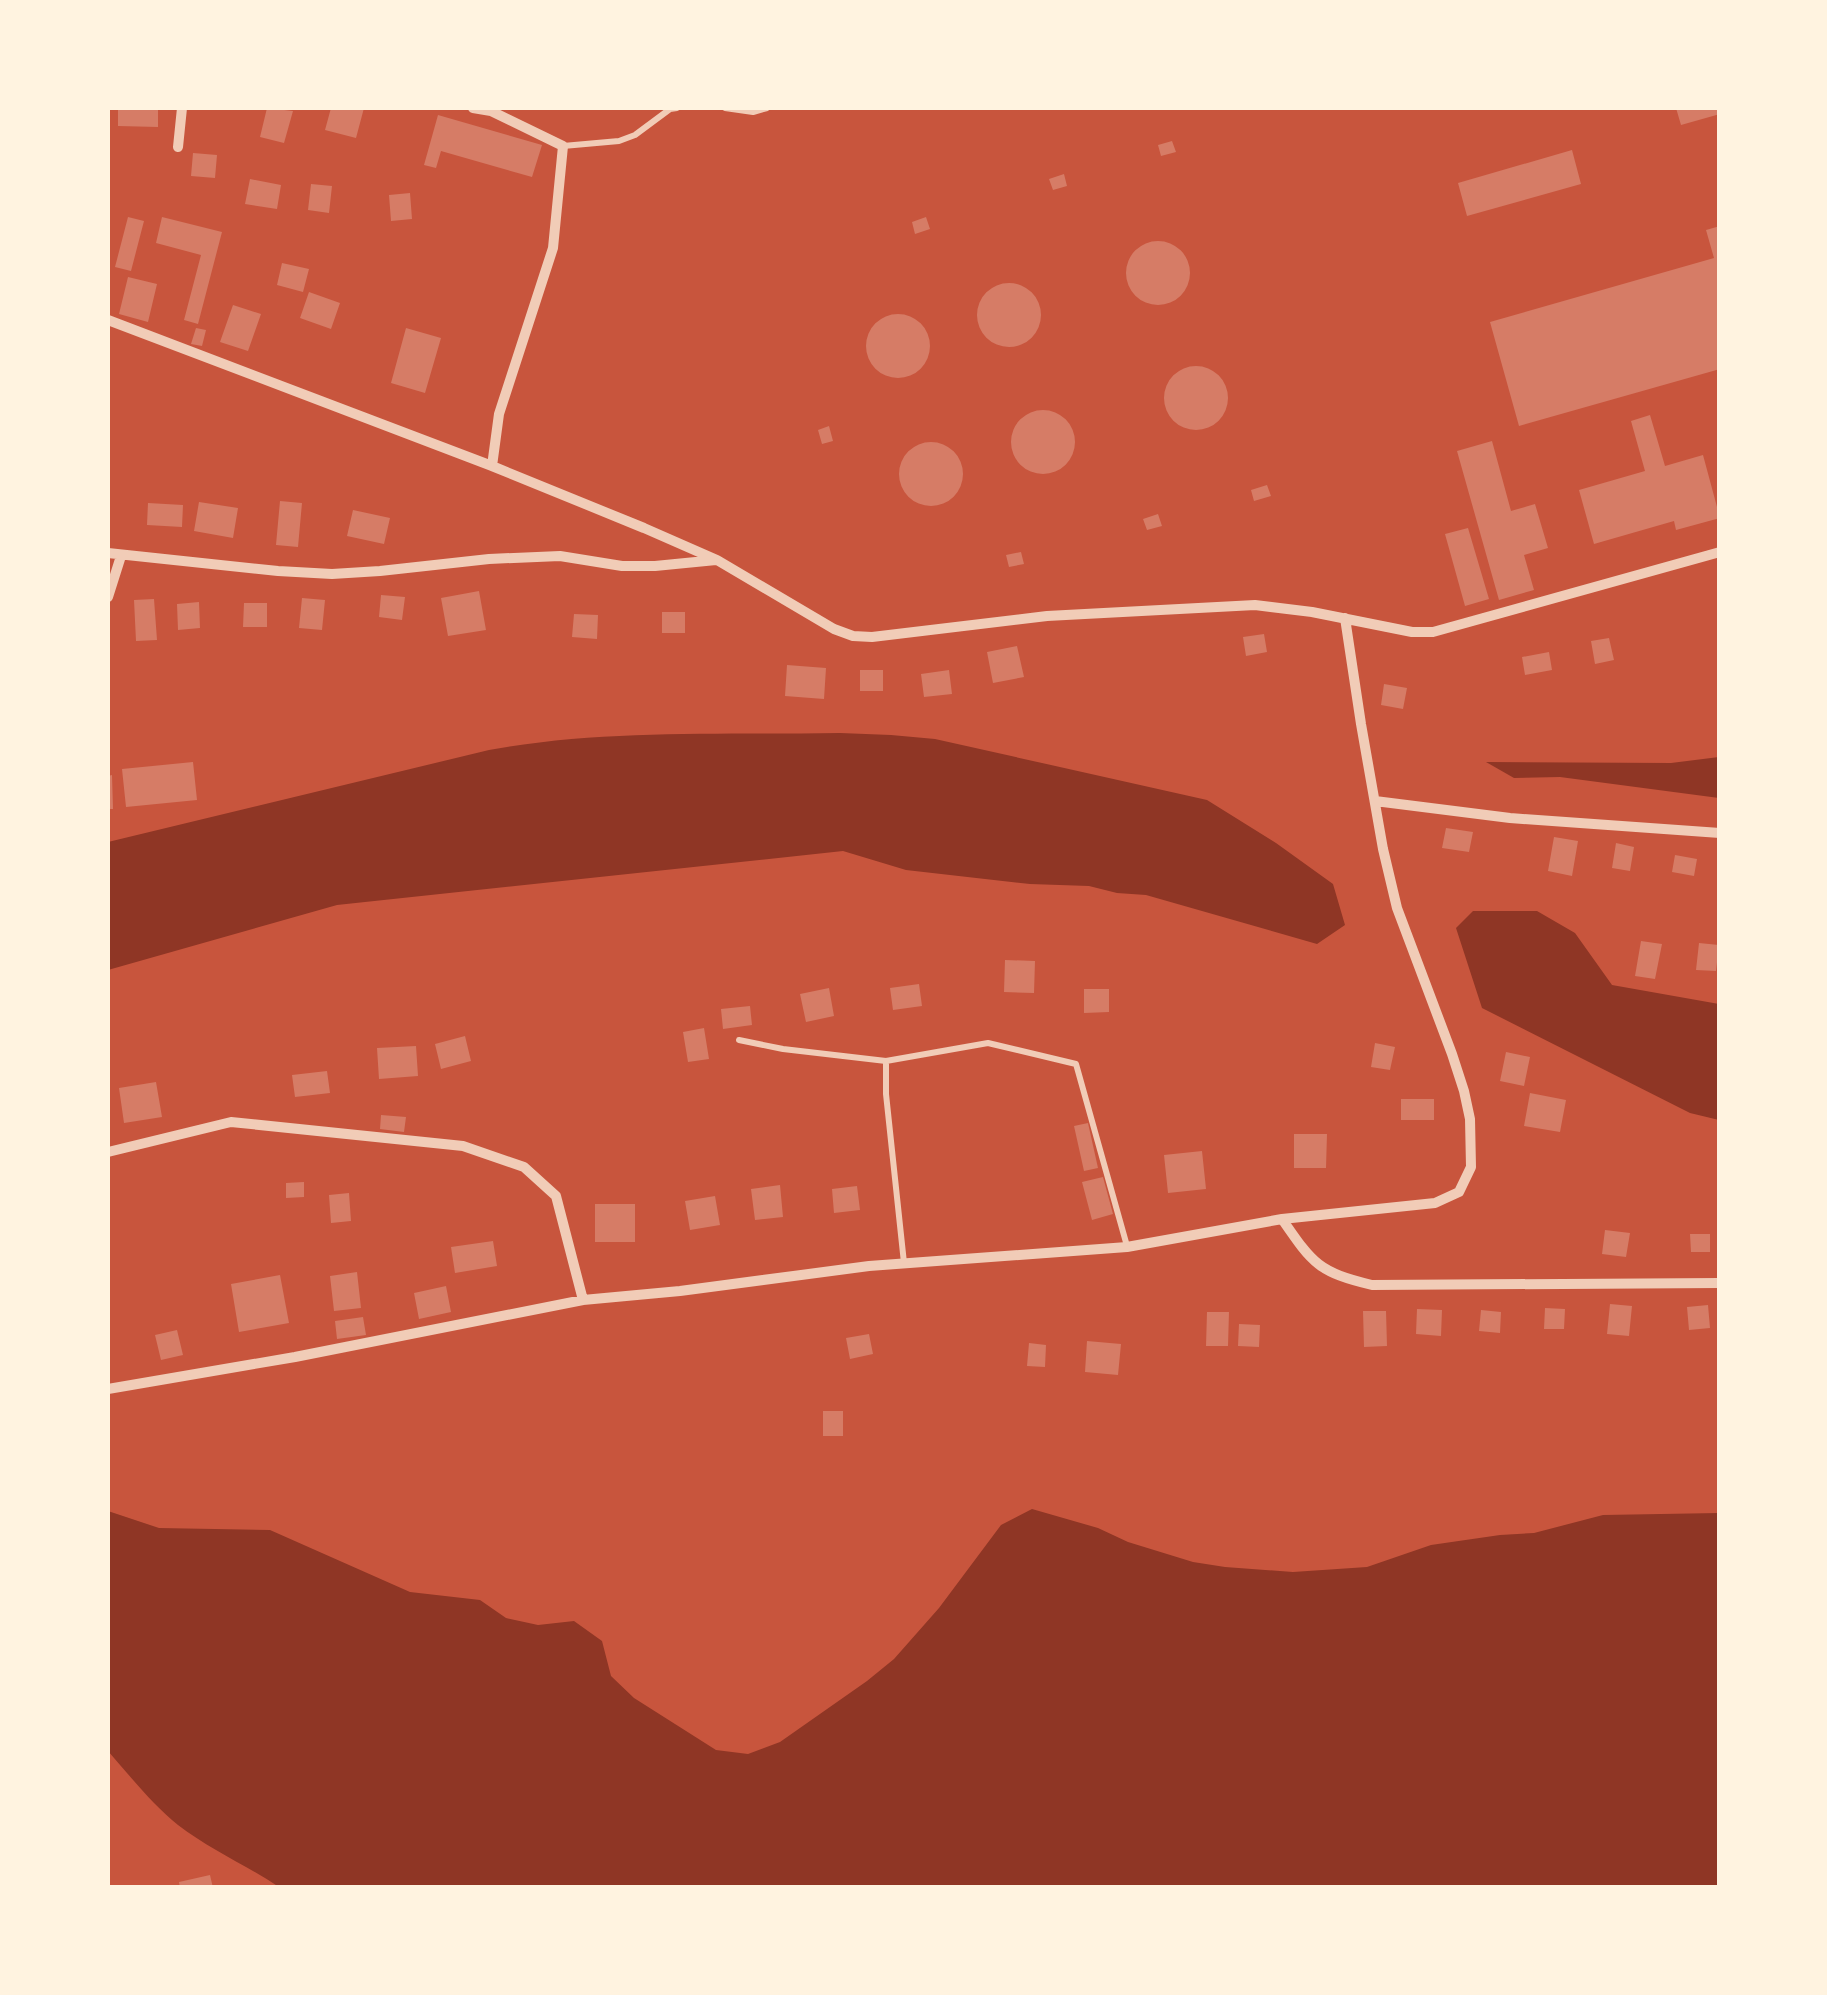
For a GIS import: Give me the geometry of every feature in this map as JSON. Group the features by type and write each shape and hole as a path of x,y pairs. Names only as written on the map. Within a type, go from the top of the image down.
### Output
{"street":[{"path":"178,147 182,108"},
{"path":"474,108 491,111 563,146 553,248 498,414 492,466"},
{"path":"108,320 670,538 853,636 1047,616 1256,604 1396,630 1433,632 1720,552"},
{"path":"108,554 332,574 560,556 622,566 717,560"},
{"path":"108,597 121,556"},
{"path":"108,1389 583,1300 869,1266 1127,1247 1282,1219 1436,1203 1459,1192 1471,1168 1470,1120 1464,1091 1397,908 1360,724 1345,618"},
{"path":"1375,800 1510,818 1720,833"},
{"path":"108,1152 231,1122 463,1146 524,1167 556,1196 583,1300"},
{"path":"1282,1219 1310,1259 1327,1271 1372,1285 1720,1283"}],"lane":[{"path":"563,146 619,141 677,108"},
{"path":"725,108 753,112 767,108"},
{"path":"739,1040 783,1050 886,1061 988,1043 1076,1064 1127,1247"},
{"path":"886,1061 904,1263"}],"shaded area":[{"path":"840,733 935,739 1207,800 1333,884 1345,925 1317,944 1146,895 1089,886 1030,884 906,870 843,851 337,905 108,970 108,842 532,743 664,734"},
{"path":"1719,757 1719,798 1560,777 1514,778 1486,762 1671,763"},
{"path":"1473,911 1537,911 1575,933 1612,985 1719,1004 1719,1120 1690,1113 1482,1008 1456,928"},
{"path":"1032,1509 1193,1562 1293,1572 1367,1567 1431,1545 1534,1533 1603,1515 1719,1513 1719,1887 279,1887 178,1825 108,1751 108,1511 159,1528 270,1530 410,1592 480,1600 506,1618 538,1625 574,1621 602,1641 611,1676 634,1698 716,1750 748,1754 780,1742 894,1659 939,1608 1001,1525"}],"building":[{"path":"118,108 158,108 158,127 118,126"},
{"path":"267,108 293,111 284,143 260,137"},
{"path":"331,108 364,108 356,138 325,130"},
{"path":"1676,108 1720,108 1720,114 1681,125"},
{"path":"438,115 542,145 532,177 441,151 436,168 424,165"},
{"path":"1172,141 1176,152 1161,156 1158,145"},
{"path":"1572,150 1581,184 1467,216 1458,183"},
{"path":"193,153 217,155 215,178 191,176"},
{"path":"1064,174 1067,186 1053,190 1049,179"},
{"path":"250,179 281,185 277,209 245,204"},
{"path":"311,184 332,186 329,213 308,210"},
{"path":"410,193 412,219 391,221 389,195"},
{"path":"128,217 144,221 131,271 115,267"},
{"path":"162,217 222,232 198,324 184,320 201,255 156,243"},
{"path":"926,217 930,229 915,234 912,222"},
{"path":"1720,226 1720,369 1519,426 1490,322 1714,258 1706,230"},
{"path":"1158,241 1181,250 1190,273 1181,296 1158,305 1135,296 1126,273 1135,250"},
{"path":"282,263 309,269 303,292 277,285"},
{"path":"128,277 157,284 148,322 119,314"},
{"path":"1009,283 1032,292 1041,315 1032,338 1009,347 986,338 977,315 986,292"},
{"path":"309,292 340,303 331,329 300,318"},
{"path":"233,305 261,314 248,351 220,342"},
{"path":"898,314 921,323 930,346 921,369 898,378 875,369 866,346 875,323"},
{"path":"196,328 206,330 202,346 191,344"},
{"path":"406,328 441,338 425,393 391,383"},
{"path":"1196,366 1219,375 1228,398 1219,421 1196,430 1173,421 1164,398 1173,375"},
{"path":"1043,410 1066,419 1075,442 1066,465 1043,474 1020,465 1011,442 1020,419"},
{"path":"1650,415 1665,466 1703,455 1720,518 1676,530 1674,521 1594,544 1579,490 1645,471 1631,421"},
{"path":"829,426 833,441 822,444 818,430"},
{"path":"1492,441 1511,511 1535,504 1548,548 1524,555 1534,590 1499,600 1457,451"},
{"path":"931,442 954,451 963,474 954,497 931,506 908,497 899,474 908,451"},
{"path":"1267,485 1271,496 1254,501 1251,490"},
{"path":"280,501 302,503 298,547 276,545"},
{"path":"199,502 238,508 233,538 194,531"},
{"path":"148,503 183,505 182,527 147,525"},
{"path":"353,510 390,518 384,544 347,536"},
{"path":"1158,514 1162,526 1147,530 1143,519"},
{"path":"1468,528 1489,599 1465,606 1445,534"},
{"path":"1021,552 1024,564 1009,567 1006,555"},
{"path":"479,591 486,630 448,636 441,598"},
{"path":"381,595 405,597 402,620 379,617"},
{"path":"302,598 325,600 322,630 299,628"},
{"path":"154,599 157,640 136,641 134,600"},
{"path":"199,602 200,628 178,630 177,604"},
{"path":"244,603 267,603 267,627 243,627"},
{"path":"662,612 685,612 685,633 662,633"},
{"path":"574,614 598,615 597,639 572,637"},
{"path":"1264,634 1267,652 1246,656 1243,637"},
{"path":"1609,638 1614,660 1595,664 1591,641"},
{"path":"1017,646 1024,677 993,683 987,652"},
{"path":"1549,652 1552,670 1525,675 1522,657"},
{"path":"787,665 826,668 824,699 785,696"},
{"path":"860,670 883,670 883,691 860,691"},
{"path":"949,670 952,694 924,697 921,674"},
{"path":"1384,684 1407,688 1403,709 1381,705"},
{"path":"193,762 197,800 126,807 122,769"},
{"path":"112,775 113,809 108,809 108,776"},
{"path":"1446,828 1473,832 1469,852 1442,848"},
{"path":"1554,837 1578,841 1572,876 1548,871"},
{"path":"1616,843 1634,847 1630,871 1612,868"},
{"path":"1675,855 1697,859 1694,876 1672,872"},
{"path":"1641,941 1662,944 1655,979 1635,976"},
{"path":"1699,943 1719,945 1716,971 1696,970"},
{"path":"1005,960 1035,961 1034,993 1004,992"},
{"path":"919,984 922,1006 893,1010 890,988"},
{"path":"829,988 834,1016 806,1022 800,994"},
{"path":"1084,989 1109,989 1109,1012 1084,1013"},
{"path":"750,1006 752,1025 723,1029 721,1009"},
{"path":"704,1028 709,1059 688,1062 683,1032"},
{"path":"465,1036 471,1061 441,1069 435,1044"},
{"path":"1375,1043 1395,1047 1390,1070 1371,1067"},
{"path":"416,1046 418,1076 379,1079 377,1048"},
{"path":"1506,1052 1530,1057 1524,1086 1500,1081"},
{"path":"327,1071 330,1093 295,1097 292,1075"},
{"path":"156,1082 162,1117 124,1123 119,1088"},
{"path":"1530,1093 1566,1100 1560,1132 1524,1126"},
{"path":"1401,1099 1434,1099 1434,1120 1401,1120"},
{"path":"381,1115 406,1117 404,1132 380,1129"},
{"path":"1088,1123 1098,1168 1084,1171 1074,1126"},
{"path":"1294,1134 1327,1134 1326,1168 1294,1168"},
{"path":"1202,1151 1206,1189 1168,1193 1164,1155"},
{"path":"1103,1177 1113,1214 1092,1220 1082,1182"},
{"path":"304,1182 304,1197 286,1198 286,1183"},
{"path":"780,1185 783,1217 755,1220 751,1189"},
{"path":"857,1186 860,1210 834,1213 832,1189"},
{"path":"349,1193 351,1221 331,1223 329,1195"},
{"path":"715,1196 720,1225 690,1230 685,1201"},
{"path":"595,1204 635,1204 635,1242 595,1242"},
{"path":"1605,1230 1630,1233 1626,1257 1602,1254"},
{"path":"1690,1234 1710,1234 1710,1252 1691,1252"},
{"path":"493,1241 497,1266 455,1273 451,1247"},
{"path":"357,1272 361,1308 334,1311 330,1276"},
{"path":"280,1275 289,1323 239,1332 231,1284"},
{"path":"446,1286 451,1312 419,1319 414,1293"},
{"path":"1610,1304 1632,1306 1629,1336 1607,1334"},
{"path":"1708,1305 1710,1328 1689,1330 1687,1307"},
{"path":"1545,1308 1565,1309 1564,1329 1544,1329"},
{"path":"1417,1309 1442,1310 1441,1336 1416,1334"},
{"path":"1481,1310 1501,1312 1500,1333 1479,1331"},
{"path":"1363,1311 1386,1311 1387,1346 1364,1347"},
{"path":"1207,1312 1229,1312 1228,1346 1206,1346"},
{"path":"363,1317 366,1335 337,1339 335,1321"},
{"path":"1239,1324 1260,1325 1259,1347 1238,1346"},
{"path":"177,1330 183,1355 161,1360 155,1335"},
{"path":"869,1334 873,1354 850,1359 846,1338"},
{"path":"1087,1341 1121,1344 1118,1375 1085,1372"},
{"path":"1029,1343 1046,1345 1045,1367 1027,1366"},
{"path":"823,1411 843,1411 843,1436 823,1436"},
{"path":"210,1875 213,1888 180,1888 179,1882"}]}
